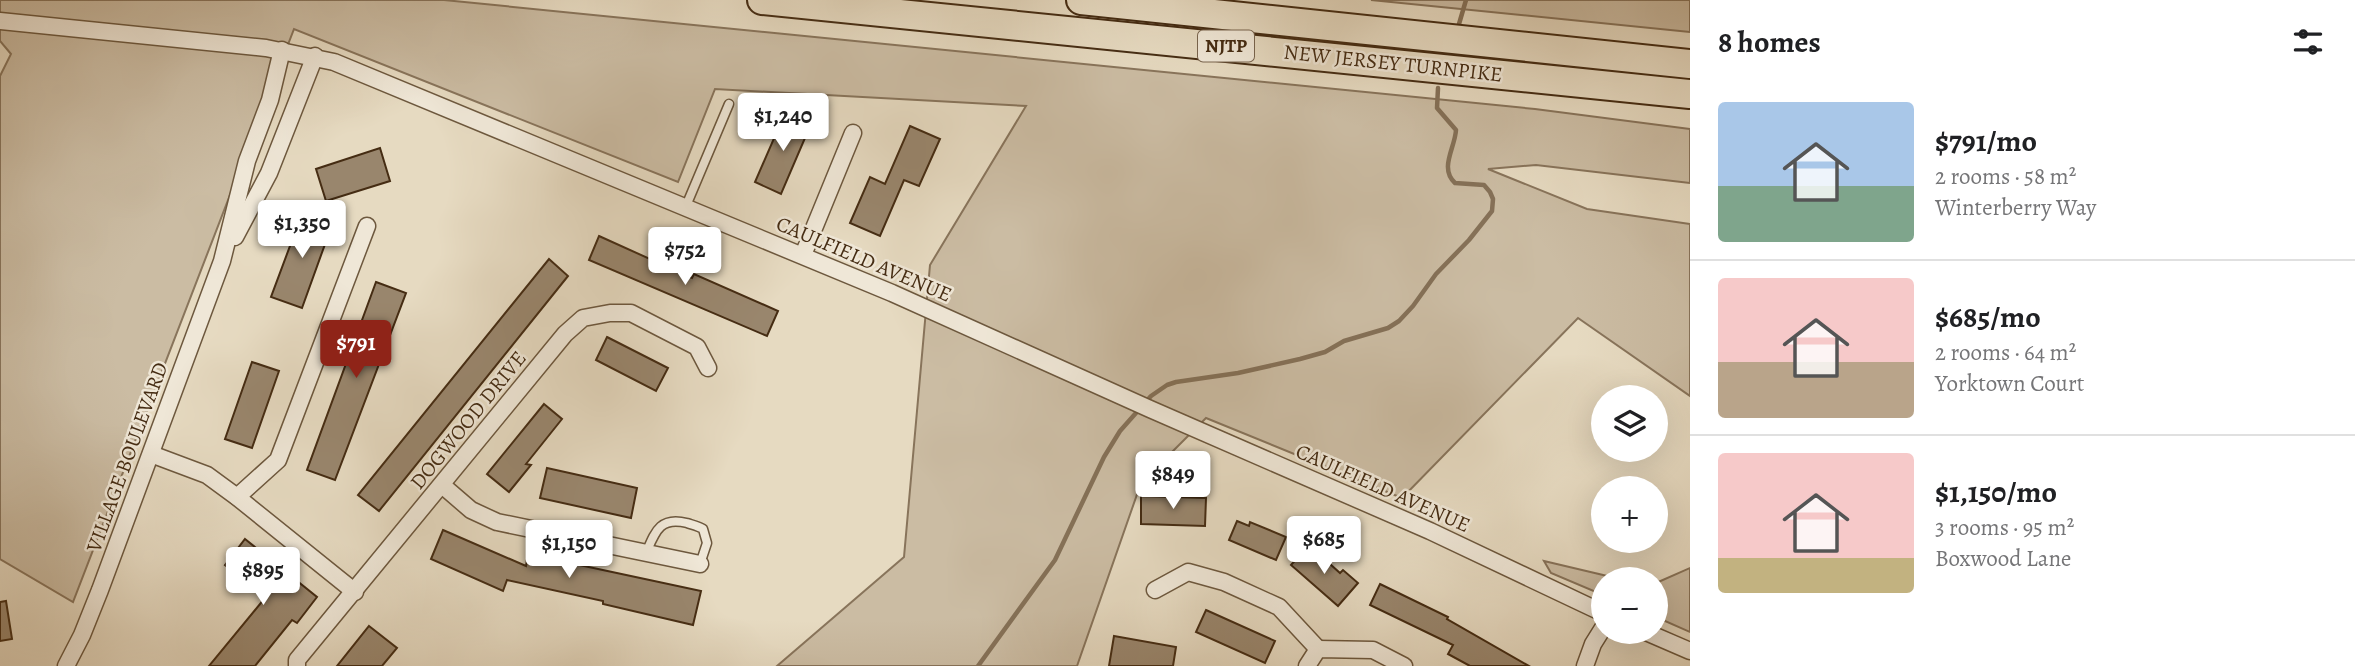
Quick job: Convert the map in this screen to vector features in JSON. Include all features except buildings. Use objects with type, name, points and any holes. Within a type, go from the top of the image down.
[{"type":"highway","name":"NEW JERSEY TURNPIKE","points":[[762,0],[1690,94]]},
{"type":"highway","name":"NEW JERSEY TURNPIKE","points":[[1081,0],[1690,64]]},
{"type":"street","name":"CAULFIELD AVENUE","points":[[0,21],[282,50],[315,56],[371,76],[803,255],[1430,531],[1591,607]]},
{"type":"street","name":"VILLAGE BOULEVARD","points":[[66,666],[94,606],[222,261],[247,162],[270,100],[282,50]]},
{"type":"street","name":"VILLAGE BOULEVARD","points":[[222,261],[269,173],[315,56]]},
{"type":"street","points":[[803,255],[853,133]]},
{"type":"street","points":[[237,497],[278,460],[367,226]]},
{"type":"street","name":"DOGWOOD DRIVE","points":[[297,666],[298,660],[565,334],[583,318],[610,313],[631,313],[697,346],[708,369]]},
{"type":"street","points":[[151,454],[207,475],[355,592]]},
{"type":"street","points":[[442,485],[471,510],[497,522],[700,564]]},
{"type":"street","points":[[1155,590],[1188,572],[1224,582],[1279,607],[1318,649],[1373,650],[1404,666]]},
{"type":"street","points":[[1668,642],[1690,651]]},
{"type":"street","points":[[1584,666],[1593,644]]},
{"type":"street","points":[[1307,666],[1318,649]]},
{"type":"lane","points":[[686,206],[729,104]]},
{"type":"lane","points":[[646,553],[658,529],[669,521],[677,520],[703,529],[706,543],[700,564]]},
{"type":"shaded area","points":[[0,0],[444,0],[1535,109],[1690,129],[1690,183],[1536,165],[1488,169],[1587,209],[1690,224],[1690,396],[1578,318],[1402,498],[1206,418],[1141,483],[1077,666],[777,666],[904,557],[930,265],[1026,106],[715,89],[678,182],[294,29],[73,602],[0,559],[0,76],[11,54],[0,41]]},
{"type":"shaded area","points":[[1371,0],[1690,0],[1690,32]]},
{"type":"shaded area","points":[[1544,561],[1591,572],[1591,590],[1551,573]]},
{"type":"shaded area","points":[[1690,568],[1690,632],[1668,622],[1668,578]]},
{"type":"waterway","points":[[1459,24],[1466,0]]},
{"type":"waterway","points":[[978,666],[1055,560],[1104,457],[1120,431],[1151,396],[1176,382],[1238,373],[1300,359],[1325,352],[1344,341],[1388,328],[1413,306],[1436,274],[1469,240],[1492,211],[1493,199],[1484,185],[1455,183],[1450,177],[1448,164],[1456,130],[1437,108],[1438,88]]}]
